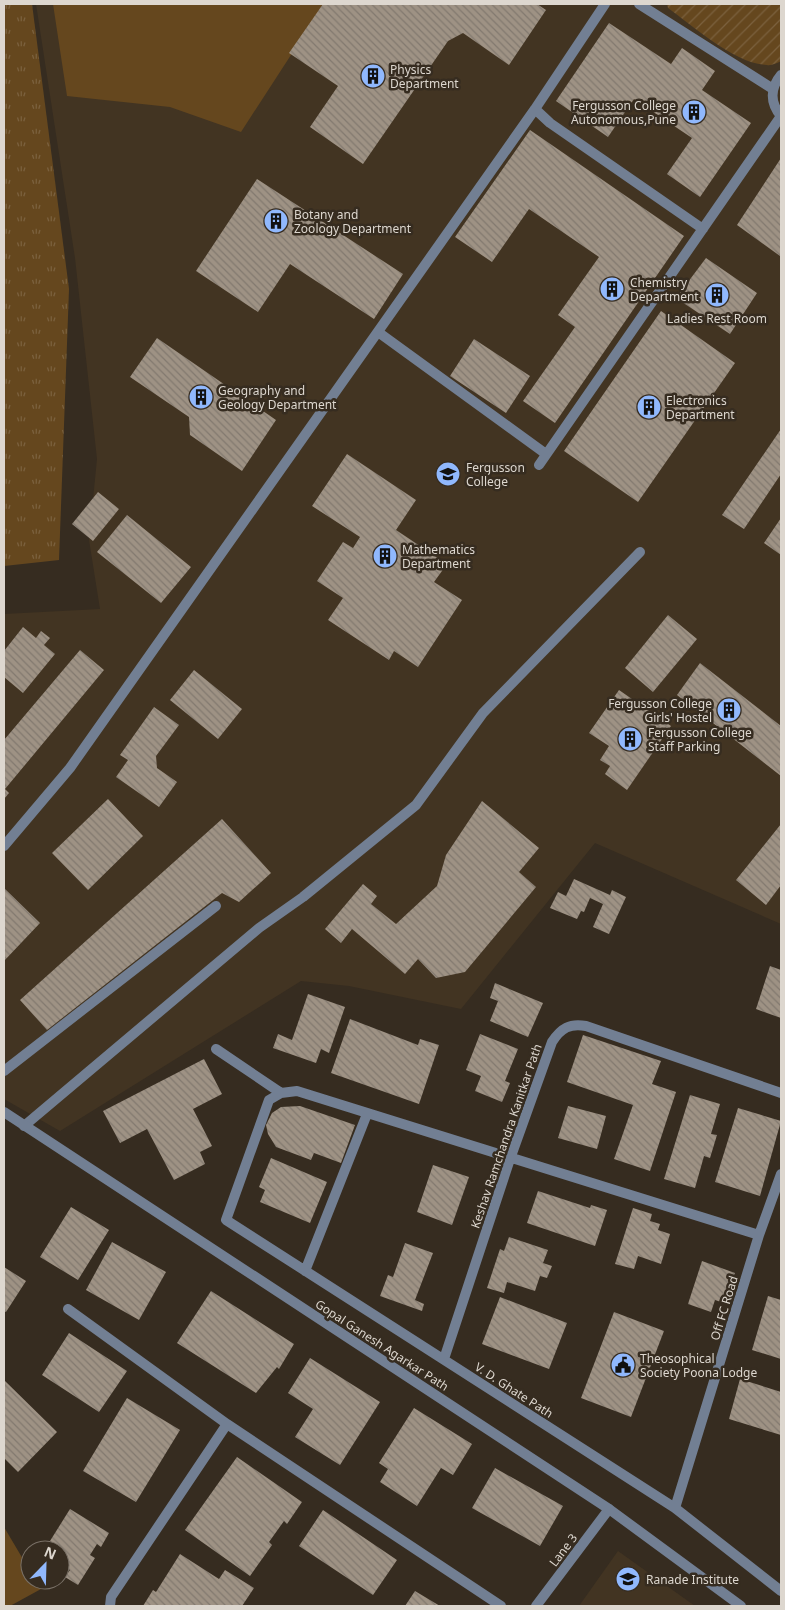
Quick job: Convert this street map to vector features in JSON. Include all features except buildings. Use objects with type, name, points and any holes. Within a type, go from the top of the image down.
[{"type":"street","points":[[4,846],[70,768],[535,109],[605,4]]},
{"type":"street","points":[[641,4],[773,89]]},
{"type":"street","points":[[539,465],[781,116],[774,103],[773,89],[781,75]]},
{"type":"street","points":[[535,109],[550,122],[703,228]]},
{"type":"street","points":[[378,332],[546,454]]},
{"type":"street","points":[[24,1126],[259,928],[303,897],[416,805],[483,713],[640,552]]},
{"type":"street","points":[[4,1072],[216,906]]},
{"type":"street","name":"Keshav Ramchandra Kanitkar Path","points":[[444,1359],[510,1159],[552,1042],[558,1033],[567,1026],[576,1024],[586,1026],[781,1093]]},
{"type":"street","points":[[216,1049],[282,1093],[297,1091],[510,1159],[760,1235]]},
{"type":"street","name":"V. D. Ghate Path","points":[[282,1093],[269,1100],[226,1220],[675,1508],[781,1591]]},
{"type":"street","name":"Gopal Ganesh Agarkar Path","points":[[4,1112],[609,1509],[741,1606]]},
{"type":"street","points":[[305,1271],[367,1114]]},
{"type":"street","name":"Off FC Road","points":[[675,1508],[760,1235],[781,1174]]},
{"type":"street","points":[[68,1309],[227,1424],[501,1606]]},
{"type":"street","points":[[110,1606],[111,1597],[227,1424]]},
{"type":"street","name":"Lane 3","points":[[536,1606],[609,1509]]},
{"type":"shaded area","name":"Fergusson College","points":[[36,4],[781,4],[781,924],[595,843],[461,1009],[349,986],[301,981],[60,1131],[4,1099],[4,614],[100,609],[89,540],[97,459],[75,258]]},
{"type":"shaded area","name":"Ranade Institute","points":[[618,1551],[695,1606],[579,1606]]},
{"type":"green space","points":[[4,4],[32,4],[69,289],[59,560],[4,566]]},
{"type":"green space","points":[[53,4],[324,4],[241,132],[170,107],[67,96]]},
{"type":"green space","points":[[667,4],[781,4],[781,61],[769,65],[755,63],[728,51],[668,8]]},
{"type":"green space","points":[[4,1527],[20,1554],[20,1590],[39,1590],[10,1606],[4,1606]]},
{"type":"place","name":"Physics Department","points":[[373,76]]},
{"type":"place","name":"Fergusson College Autonomous,Pune","points":[[694,112]]},
{"type":"place","name":"Botany and Zoology Department","points":[[276,221]]},
{"type":"place","name":"Chemistry Department","points":[[612,289]]},
{"type":"place","name":"Ladies Rest Room","points":[[717,295]]},
{"type":"place","name":"Geography and Geology Department","points":[[201,397]]},
{"type":"place","name":"Electronics Department","points":[[649,407]]},
{"type":"place","name":"Fergusson College","points":[[448,474]]},
{"type":"place","name":"Mathematics Department","points":[[385,556]]},
{"type":"place","name":"Fergusson College Girls' Hostel","points":[[729,710]]},
{"type":"place","name":"Fergusson College Staff Parking","points":[[630,739]]},
{"type":"place","name":"Theosophical Society Poona Lodge","points":[[623,1365]]},
{"type":"place","name":"Ranade Institute","points":[[628,1579]]}]
